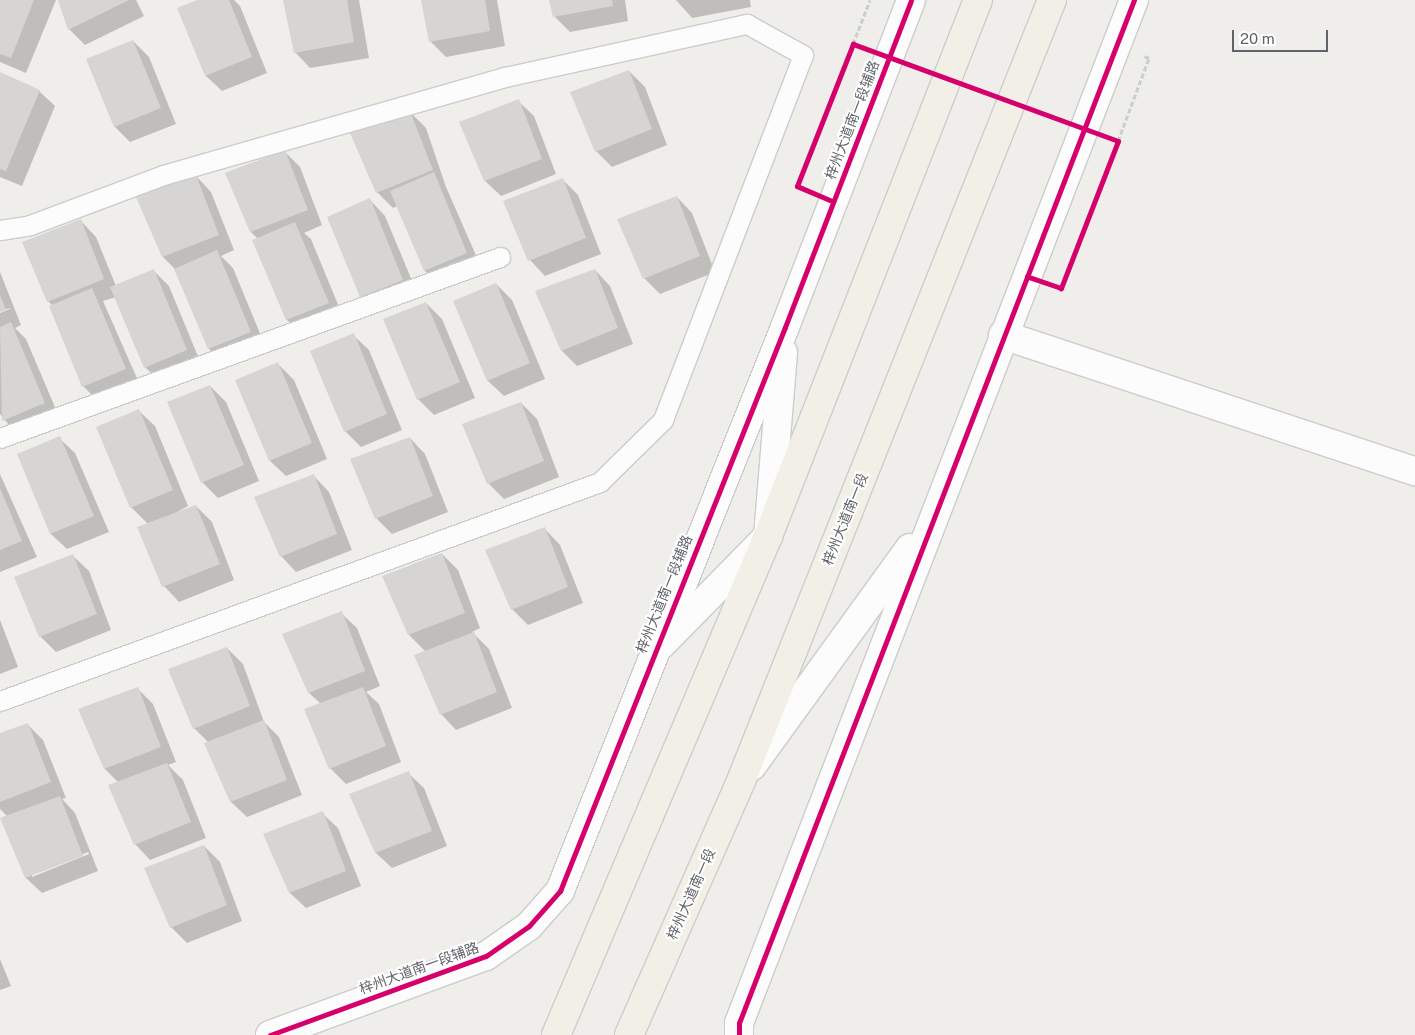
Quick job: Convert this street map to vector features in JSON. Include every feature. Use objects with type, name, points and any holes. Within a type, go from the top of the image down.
[{"type":"highway","points":[[556,1035],[768,536],[978,0]]},
{"type":"highway","name":"梓州大道南一段","points":[[629,1035],[741,781],[1052,0]]},
{"type":"main road","name":"梓州大道南一段辅路","points":[[270,1035],[486,956],[529,926],[560,891],[652,654],[785,327],[911,0]]},
{"type":"main road","points":[[739,1035],[739,1023],[932,518],[1134,0]]},
{"type":"main road","points":[[652,654],[768,536],[785,327]]},
{"type":"main road","points":[[1003,335],[1415,472]]},
{"type":"main road","points":[[741,781],[932,518]]},
{"type":"lane","points":[[0,230],[30,225],[163,175],[505,77],[747,24],[803,55],[663,420],[600,482],[0,702]]},
{"type":"lane","points":[[0,438],[500,257]]},
{"type":"path","points":[[850,52],[870,0]]},
{"type":"path","points":[[853,44],[862,47]]},
{"type":"path","points":[[1114,150],[1149,58]]},
{"type":"path","points":[[1108,138],[1118,141]]},
{"type":"building","points":[[0,0],[34,0],[11,58],[0,54]]},
{"type":"building","points":[[58,0],[129,0],[68,30]]},
{"type":"building","points":[[197,0],[229,0],[252,57],[205,76],[177,8]]},
{"type":"building","points":[[283,0],[347,0],[354,42],[294,53]]},
{"type":"building","points":[[421,0],[485,0],[490,31],[429,42]]},
{"type":"building","points":[[549,0],[612,0],[613,6],[553,17]]},
{"type":"building","points":[[133,40],[161,108],[114,127],[86,59]]},
{"type":"building","points":[[629,70],[652,129],[595,152],[570,92]]},
{"type":"building","points":[[0,72],[40,90],[6,171],[0,169]]},
{"type":"building","points":[[519,99],[542,159],[484,181],[459,122]]},
{"type":"building","points":[[410,111],[433,170],[376,193],[350,133]]},
{"type":"building","points":[[285,150],[308,210],[250,232],[225,173]]},
{"type":"building","points":[[434,172],[467,253],[424,271],[390,191]]},
{"type":"building","points":[[196,175],[219,235],[162,257],[136,197]]},
{"type":"building","points":[[563,178],[586,238],[528,261],[503,201]]},
{"type":"building","points":[[677,196],[700,256],[643,279],[617,219]]},
{"type":"building","points":[[370,198],[403,280],[360,297],[327,217]]},
{"type":"building","points":[[81,219],[104,279],[47,302],[22,242]]},
{"type":"building","points":[[295,222],[329,303],[286,320],[252,240]]},
{"type":"building","points":[[217,250],[251,332],[208,349],[174,269]]},
{"type":"building","points":[[154,269],[187,350],[144,368],[110,287]]},
{"type":"building","points":[[595,269],[618,328],[561,351],[535,291]]},
{"type":"building","points":[[496,283],[530,363],[487,381],[453,301]]},
{"type":"building","points":[[92,288],[126,369],[82,387],[49,306]]},
{"type":"building","points":[[0,295],[6,310],[0,312]]},
{"type":"building","points":[[426,302],[460,382],[417,400],[383,319]]},
{"type":"building","points":[[11,322],[45,403],[2,421],[0,327]]},
{"type":"building","points":[[354,333],[387,414],[344,432],[310,351]]},
{"type":"building","points":[[278,362],[312,443],[269,461],[235,380]]},
{"type":"building","points":[[210,385],[244,465],[201,483],[167,402]]},
{"type":"building","points":[[521,402],[544,461],[487,484],[462,424]]},
{"type":"building","points":[[139,409],[173,490],[130,508],[96,427]]},
{"type":"building","points":[[60,436],[94,516],[50,534],[17,454]]},
{"type":"building","points":[[410,437],[433,496],[375,519],[350,459]]},
{"type":"building","points":[[314,474],[337,534],[280,557],[254,497]]},
{"type":"building","points":[[0,488],[22,541],[0,550]]},
{"type":"building","points":[[196,505],[220,564],[162,587],[137,527]]},
{"type":"building","points":[[545,527],[568,587],[511,610],[485,550]]},
{"type":"building","points":[[442,553],[465,613],[408,635],[382,576]]},
{"type":"building","points":[[73,554],[97,614],[39,637],[14,577]]},
{"type":"building","points":[[342,611],[365,671],[308,693],[282,634]]},
{"type":"building","points":[[474,632],[497,692],[440,715],[414,655]]},
{"type":"building","points":[[227,647],[250,706],[193,729],[168,669]]},
{"type":"building","points":[[138,687],[161,747],[104,769],[78,709]]},
{"type":"building","points":[[363,687],[386,746],[329,769],[304,709]]},
{"type":"building","points":[[264,720],[287,780],[230,802],[204,743]]},
{"type":"building","points":[[28,723],[51,782],[0,802],[0,733]]},
{"type":"building","points":[[167,763],[191,822],[134,845],[108,785]]},
{"type":"building","points":[[409,771],[432,831],[375,853],[349,794]]},
{"type":"building","points":[[60,796],[83,856],[25,878],[0,818]]},
{"type":"building","points":[[323,811],[346,871],[289,893],[263,834]]},
{"type":"building","points":[[204,845],[227,905],[170,928],[144,868]]},
{"type":"cycle path","points":[[270,1035],[486,956],[529,926],[560,891],[785,327],[911,0]]},
{"type":"cycle path","points":[[739,1035],[739,1023],[1134,0]]},
{"type":"cycle path","points":[[832,201],[797,186],[853,44],[1118,141],[1061,288],[1027,276]]}]
